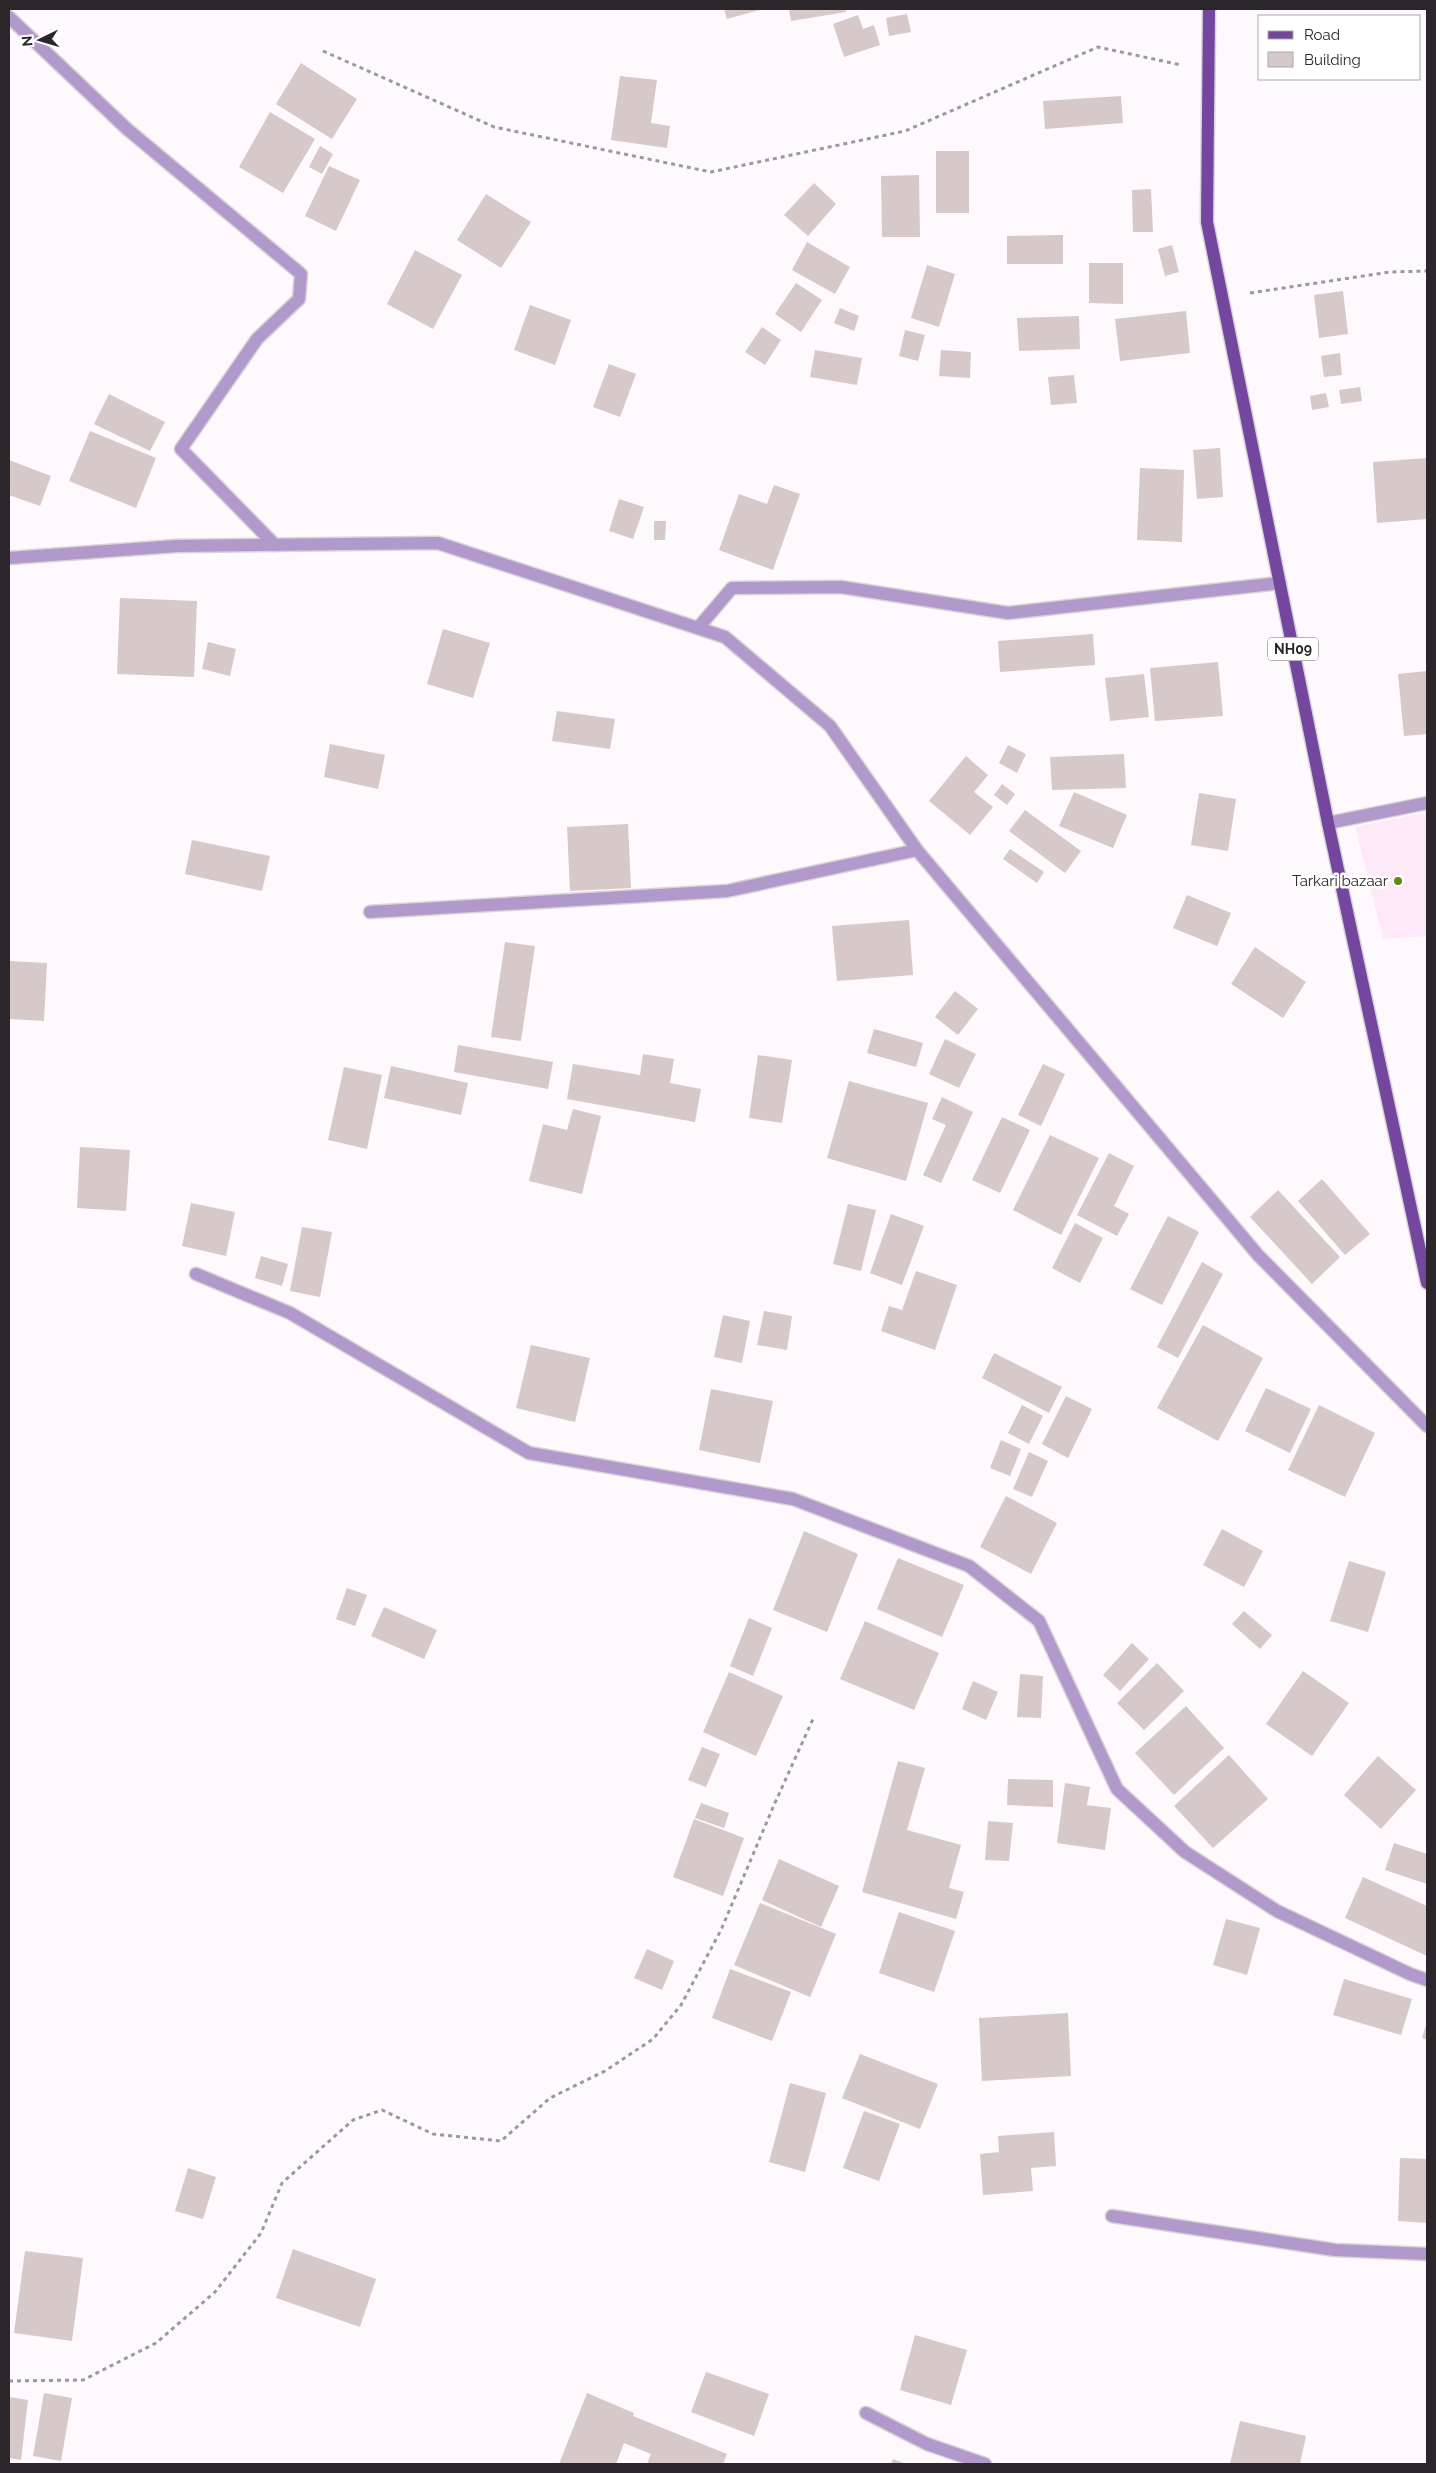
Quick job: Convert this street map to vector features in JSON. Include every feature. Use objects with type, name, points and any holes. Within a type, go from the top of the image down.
[{"type":"main road","name":"NH09","points":[[1208,9],[1207,222],[1328,823],[1427,1283]]},
{"type":"street","points":[[9,17],[127,129],[301,274],[299,299],[257,339],[181,449],[275,545]]},
{"type":"street","points":[[9,558],[177,546],[438,543],[726,637],[830,726],[917,850],[1258,1255],[1427,1426]]},
{"type":"street","points":[[698,628],[732,588],[841,587],[1008,613],[1280,583]]},
{"type":"street","points":[[1328,823],[1427,803]]},
{"type":"street","points":[[370,912],[728,891],[917,850]]},
{"type":"street","points":[[196,1274],[290,1313],[529,1453],[793,1499],[970,1566],[1039,1621],[1117,1789],[1185,1852],[1277,1911],[1410,1974],[1427,1980]]},
{"type":"street","points":[[1112,2216],[1335,2250],[1427,2254]]},
{"type":"street","points":[[866,2413],[927,2444],[985,2464]]},
{"type":"path","points":[[323,51],[494,127],[711,172],[905,131],[1098,47],[1208,70]]},
{"type":"path","points":[[1222,297],[1390,272],[1427,271]]},
{"type":"path","points":[[9,2380],[83,2380],[156,2343],[215,2292],[261,2233],[282,2182],[353,2120],[382,2110],[433,2134],[501,2141],[550,2098],[605,2072],[653,2039],[681,2005],[721,1930],[813,1719]]},
{"type":"shaded area","name":"Tarkari bazaar","points":[[1427,812],[1427,936],[1383,939],[1355,827]]},
{"type":"building","points":[[724,9],[763,9],[727,19]]},
{"type":"building","points":[[789,9],[846,9],[846,12],[791,21]]},
{"type":"building","points":[[907,14],[911,32],[889,36],[886,18]]},
{"type":"building","points":[[858,15],[863,29],[874,25],[880,45],[844,57],[833,24]]},
{"type":"building","points":[[301,63],[357,99],[332,139],[276,104]]},
{"type":"building","points":[[620,76],[657,80],[651,123],[670,126],[667,148],[611,140]]},
{"type":"building","points":[[1121,96],[1123,123],[1045,129],[1043,101]]},
{"type":"building","points":[[270,112],[315,139],[283,193],[239,167]]},
{"type":"building","points":[[320,146],[333,154],[322,174],[309,167]]},
{"type":"building","points":[[936,151],[969,151],[969,213],[936,213]]},
{"type":"building","points":[[329,166],[360,180],[336,231],[305,216]]},
{"type":"building","points":[[919,175],[920,237],[882,237],[881,176]]},
{"type":"building","points":[[814,183],[836,204],[808,236],[784,215]]},
{"type":"building","points":[[1151,189],[1153,232],[1133,232],[1132,190]]},
{"type":"building","points":[[486,194],[531,222],[501,268],[457,240]]},
{"type":"building","points":[[1063,235],[1063,264],[1007,264],[1007,236]]},
{"type":"building","points":[[807,242],[850,267],[835,294],[792,270]]},
{"type":"building","points":[[1172,245],[1179,272],[1165,276],[1158,249]]},
{"type":"building","points":[[415,250],[462,275],[433,329],[387,304]]},
{"type":"building","points":[[1089,263],[1123,263],[1123,304],[1089,303]]},
{"type":"building","points":[[927,265],[955,274],[939,327],[911,318]]},
{"type":"building","points":[[796,283],[822,300],[801,332],[775,314]]},
{"type":"building","points":[[1343,291],[1348,334],[1319,338],[1314,295]]},
{"type":"building","points":[[530,305],[571,320],[555,365],[514,350]]},
{"type":"building","points":[[840,308],[859,316],[854,331],[834,323]]},
{"type":"building","points":[[1186,311],[1190,353],[1120,361],[1115,319]]},
{"type":"building","points":[[1079,316],[1080,349],[1019,351],[1017,318]]},
{"type":"building","points":[[762,327],[781,340],[765,365],[745,352]]},
{"type":"building","points":[[905,330],[925,335],[918,361],[899,356]]},
{"type":"building","points":[[815,350],[862,358],[857,385],[810,377]]},
{"type":"building","points":[[941,350],[971,352],[970,378],[939,376]]},
{"type":"building","points":[[1340,353],[1342,375],[1324,377],[1321,356]]},
{"type":"building","points":[[609,364],[636,374],[620,417],[593,407]]},
{"type":"building","points":[[1074,375],[1077,403],[1051,405],[1048,377]]},
{"type":"building","points":[[1360,387],[1362,401],[1341,404],[1339,390]]},
{"type":"building","points":[[1326,393],[1329,407],[1312,410],[1310,396]]},
{"type":"building","points":[[109,394],[165,422],[150,451],[94,424]]},
{"type":"building","points":[[90,431],[156,458],[136,508],[69,481]]},
{"type":"building","points":[[1220,448],[1223,497],[1197,499],[1193,450]]},
{"type":"building","points":[[1427,458],[1427,519],[1377,523],[1373,462]]},
{"type":"building","points":[[9,460],[51,476],[40,506],[9,495]]},
{"type":"building","points":[[1140,468],[1184,470],[1182,542],[1137,540]]},
{"type":"building","points":[[774,485],[800,494],[773,570],[719,550],[739,494],[767,504]]},
{"type":"building","points":[[619,499],[644,507],[633,539],[609,531]]},
{"type":"building","points":[[654,521],[666,521],[665,540],[654,540]]},
{"type":"building","points":[[120,598],[197,601],[194,677],[117,674]]},
{"type":"building","points":[[443,629],[490,643],[473,698],[427,684]]},
{"type":"building","points":[[1093,634],[1095,665],[1000,672],[998,641]]},
{"type":"building","points":[[208,642],[236,649],[230,676],[202,669]]},
{"type":"building","points":[[1218,662],[1223,716],[1155,721],[1150,668]]},
{"type":"building","points":[[1427,671],[1427,734],[1404,736],[1398,674]]},
{"type":"building","points":[[1144,674],[1149,717],[1110,721],[1105,678]]},
{"type":"building","points":[[557,711],[615,719],[610,749],[552,741]]},
{"type":"building","points":[[330,744],[385,755],[378,789],[324,777]]},
{"type":"building","points":[[1008,745],[1026,754],[1017,773],[999,763]]},
{"type":"building","points":[[1124,754],[1126,788],[1052,790],[1050,757]]},
{"type":"building","points":[[966,756],[988,775],[974,792],[993,807],[970,835],[929,801]]},
{"type":"building","points":[[1002,784],[1015,794],[1007,805],[994,795]]},
{"type":"building","points":[[1074,792],[1127,815],[1113,848],[1059,826]]},
{"type":"building","points":[[1199,793],[1236,799],[1228,851],[1191,845]]},
{"type":"building","points":[[1025,810],[1081,851],[1065,873],[1009,831]]},
{"type":"building","points":[[628,824],[631,888],[570,891],[567,827]]},
{"type":"building","points":[[192,840],[270,856],[262,891],[185,874]]},
{"type":"building","points":[[1010,849],[1044,872],[1037,883],[1003,859]]},
{"type":"building","points":[[1187,895],[1231,913],[1217,946],[1173,928]]},
{"type":"building","points":[[909,920],[913,975],[837,981],[832,926]]},
{"type":"building","points":[[505,942],[535,946],[521,1041],[491,1037]]},
{"type":"building","points":[[1255,947],[1306,982],[1283,1018],[1231,984]]},
{"type":"building","points":[[9,961],[47,963],[44,1021],[9,1019]]},
{"type":"building","points":[[955,991],[978,1009],[958,1035],[935,1017]]},
{"type":"building","points":[[874,1029],[923,1043],[916,1067],[867,1053]]},
{"type":"building","points":[[945,1039],[976,1054],[959,1088],[929,1074]]},
{"type":"building","points":[[458,1045],[553,1062],[548,1089],[454,1072]]},
{"type":"building","points":[[643,1054],[674,1059],[670,1083],[701,1089],[695,1122],[567,1099],[573,1064],[640,1075]]},
{"type":"building","points":[[758,1055],[792,1060],[782,1123],[749,1118]]},
{"type":"building","points":[[1043,1064],[1065,1074],[1041,1126],[1018,1115]]},
{"type":"building","points":[[391,1066],[468,1083],[461,1115],[384,1098]]},
{"type":"building","points":[[344,1067],[382,1075],[367,1149],[328,1140]]},
{"type":"building","points":[[849,1081],[928,1103],[906,1181],[827,1158]]},
{"type":"building","points":[[942,1097],[973,1112],[941,1183],[923,1175],[946,1125],[932,1119]]},
{"type":"building","points":[[573,1109],[601,1116],[582,1194],[529,1181],[543,1124],[567,1130]]},
{"type":"building","points":[[1002,1117],[1030,1130],[1000,1193],[972,1180]]},
{"type":"building","points":[[1050,1135],[1099,1158],[1061,1235],[1013,1210]]},
{"type":"building","points":[[80,1147],[130,1150],[126,1211],[77,1208]]},
{"type":"building","points":[[1109,1153],[1134,1166],[1114,1206],[1129,1214],[1117,1236],[1077,1215]]},
{"type":"building","points":[[1322,1179],[1370,1234],[1345,1255],[1298,1201]]},
{"type":"building","points":[[1278,1190],[1340,1257],[1312,1284],[1250,1217]]},
{"type":"building","points":[[191,1203],[235,1212],[226,1256],[182,1246]]},
{"type":"building","points":[[848,1204],[876,1210],[861,1271],[833,1264]]},
{"type":"building","points":[[891,1214],[924,1226],[902,1285],[870,1273]]},
{"type":"building","points":[[1168,1216],[1199,1232],[1162,1305],[1130,1289]]},
{"type":"building","points":[[1075,1223],[1103,1238],[1080,1283],[1052,1268]]},
{"type":"building","points":[[302,1227],[332,1232],[320,1297],[290,1291]]},
{"type":"building","points":[[261,1256],[288,1264],[282,1286],[255,1278]]},
{"type":"building","points":[[1202,1262],[1223,1274],[1178,1358],[1157,1347]]},
{"type":"building","points":[[916,1271],[957,1285],[935,1350],[881,1331],[889,1306],[902,1310]]},
{"type":"building","points":[[764,1311],[792,1316],[787,1350],[757,1345]]},
{"type":"building","points":[[723,1315],[750,1321],[742,1363],[714,1357]]},
{"type":"building","points":[[1203,1325],[1263,1358],[1218,1441],[1157,1408]]},
{"type":"building","points":[[531,1345],[590,1358],[575,1422],[516,1408]]},
{"type":"building","points":[[994,1353],[1062,1387],[1049,1413],[982,1378]]},
{"type":"building","points":[[1266,1388],[1311,1409],[1290,1453],[1245,1431]]},
{"type":"building","points":[[711,1389],[773,1401],[760,1463],[699,1450]]},
{"type":"building","points":[[1066,1396],[1092,1409],[1068,1458],[1042,1444]]},
{"type":"building","points":[[1022,1405],[1043,1416],[1029,1444],[1008,1433]]},
{"type":"building","points":[[1319,1405],[1375,1433],[1345,1497],[1288,1470]]},
{"type":"building","points":[[1001,1440],[1021,1449],[1010,1476],[990,1468]]},
{"type":"building","points":[[1029,1452],[1048,1461],[1032,1497],[1013,1489]]},
{"type":"building","points":[[1006,1496],[1057,1523],[1031,1574],[980,1547]]},
{"type":"building","points":[[1222,1529],[1263,1551],[1244,1587],[1203,1565]]},
{"type":"building","points":[[804,1531],[858,1554],[827,1632],[773,1610]]},
{"type":"building","points":[[898,1558],[964,1585],[942,1637],[877,1609]]},
{"type":"building","points":[[1349,1561],[1386,1572],[1368,1632],[1330,1621]]},
{"type":"building","points":[[347,1588],[367,1595],[355,1626],[336,1619]]},
{"type":"building","points":[[384,1607],[437,1630],[424,1659],[371,1636]]},
{"type":"building","points":[[1244,1611],[1272,1635],[1260,1649],[1232,1624]]},
{"type":"building","points":[[749,1618],[772,1628],[753,1676],[730,1666]]},
{"type":"building","points":[[865,1621],[939,1653],[914,1710],[840,1679]]},
{"type":"building","points":[[1132,1643],[1149,1659],[1120,1691],[1103,1675]]},
{"type":"building","points":[[1157,1663],[1184,1691],[1144,1730],[1117,1703]]},
{"type":"building","points":[[1303,1671],[1349,1703],[1312,1756],[1266,1724]]},
{"type":"building","points":[[729,1672],[783,1696],[756,1756],[703,1732]]},
{"type":"building","points":[[1020,1674],[1043,1676],[1041,1718],[1017,1717]]},
{"type":"building","points":[[973,1681],[998,1692],[986,1720],[962,1709]]},
{"type":"building","points":[[1186,1706],[1224,1748],[1174,1795],[1135,1753]]},
{"type":"building","points":[[702,1747],[720,1754],[706,1787],[688,1780]]},
{"type":"building","points":[[1229,1755],[1268,1799],[1213,1848],[1174,1806]]},
{"type":"building","points":[[1378,1756],[1416,1790],[1381,1829],[1344,1795]]},
{"type":"building","points":[[898,1761],[925,1768],[907,1830],[961,1845],[949,1888],[964,1892],[956,1919],[862,1892]]},
{"type":"building","points":[[1008,1779],[1053,1780],[1053,1807],[1007,1805]]},
{"type":"building","points":[[1065,1783],[1090,1787],[1087,1805],[1111,1808],[1105,1850],[1057,1843]]},
{"type":"building","points":[[701,1803],[729,1813],[724,1828],[695,1818]]},
{"type":"building","points":[[694,1819],[744,1838],[723,1896],[673,1877]]},
{"type":"building","points":[[988,1821],[1013,1823],[1009,1861],[985,1860]]},
{"type":"building","points":[[1394,1843],[1427,1854],[1427,1884],[1385,1870]]},
{"type":"building","points":[[779,1859],[839,1886],[821,1927],[762,1900]]},
{"type":"building","points":[[1363,1877],[1427,1906],[1427,1956],[1345,1918]]},
{"type":"building","points":[[760,1903],[836,1934],[810,1997],[734,1965]]},
{"type":"building","points":[[899,1912],[955,1931],[934,1992],[879,1973]]},
{"type":"building","points":[[1226,1919],[1260,1928],[1247,1975],[1213,1965]]},
{"type":"building","points":[[647,1949],[674,1961],[662,1990],[634,1978]]},
{"type":"building","points":[[730,1969],[791,1992],[772,2041],[712,2018]]},
{"type":"building","points":[[1344,1979],[1412,1999],[1401,2035],[1333,2015]]},
{"type":"building","points":[[1068,2013],[1071,2076],[982,2081],[979,2018]]},
{"type":"building","points":[[1427,2022],[1427,2040],[1422,2038]]},
{"type":"building","points":[[860,2054],[938,2084],[920,2129],[842,2098]]},
{"type":"building","points":[[790,2083],[826,2093],[805,2172],[769,2162]]},
{"type":"building","points":[[864,2111],[900,2124],[879,2181],[843,2168]]},
{"type":"building","points":[[1054,2132],[1056,2166],[1031,2168],[1033,2191],[983,2195],[980,2154],[999,2152],[998,2136]]},
{"type":"building","points":[[1400,2158],[1427,2159],[1427,2223],[1398,2221]]},
{"type":"building","points":[[188,2168],[216,2177],[203,2219],[175,2211]]},
{"type":"building","points":[[293,2249],[376,2279],[360,2327],[276,2298]]},
{"type":"building","points":[[25,2251],[83,2258],[72,2341],[14,2333]]},
{"type":"building","points":[[915,2335],[967,2350],[951,2405],[900,2390]]},
{"type":"building","points":[[706,2372],[769,2394],[754,2436],[691,2412]]},
{"type":"building","points":[[44,2393],[72,2398],[61,2461],[33,2456]]},
{"type":"building","points":[[587,2393],[634,2413],[633,2416],[727,2454],[723,2464],[647,2464],[651,2454],[624,2443],[616,2464],[559,2464]]},
{"type":"building","points":[[9,2397],[28,2400],[21,2460],[9,2458]]},
{"type":"building","points":[[1240,2421],[1306,2436],[1300,2464],[1230,2464]]},
{"type":"building","points":[[893,2459],[906,2464],[891,2464]]},
{"type":"place","name":"Tarkari bazaar","points":[[1398,881]]}]
